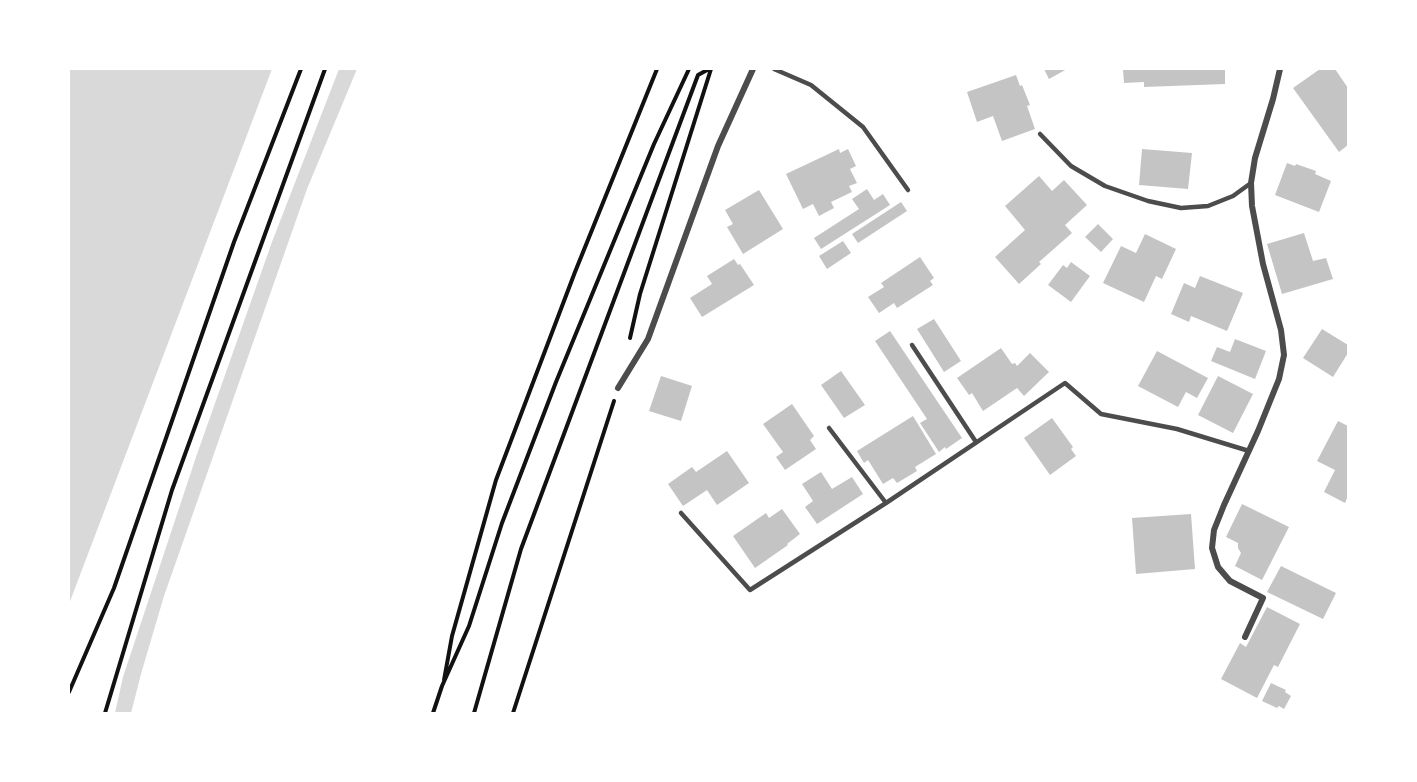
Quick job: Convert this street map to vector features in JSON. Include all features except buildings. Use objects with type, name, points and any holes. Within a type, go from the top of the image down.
[{"type":"street","points":[[618,388],[648,339],[718,146],[753,69]]},
{"type":"street","points":[[1245,637],[1263,598],[1230,581],[1218,567],[1212,548],[1214,530],[1279,380],[1284,355],[1281,330],[1263,264],[1254,218],[1251,183],[1255,158],[1280,69]]},
{"type":"lane","points":[[774,69],[811,85],[863,127],[908,190]]},
{"type":"lane","points":[[1040,134],[1071,166],[1105,186],[1148,201],[1181,208],[1208,206],[1233,196],[1251,183]]},
{"type":"lane","points":[[912,345],[976,442]]},
{"type":"lane","points":[[681,513],[750,590],[886,503],[1065,383],[1101,414],[1178,429],[1249,451]]},
{"type":"lane","points":[[829,428],[886,503]]},
{"type":"path","points":[[69,692],[114,588],[234,242],[301,69]]},
{"type":"path","points":[[105,713],[172,490],[325,69]]},
{"type":"path","points":[[434,713],[452,636],[496,480],[575,272],[657,69]]},
{"type":"path","points":[[442,686],[469,626],[502,523],[556,382],[654,144],[689,69]]},
{"type":"path","points":[[628,346],[640,294],[710,69]]},
{"type":"path","points":[[474,713],[521,549],[698,75],[710,69]]},
{"type":"path","points":[[513,713],[618,388]]},
{"type":"shaded area","points":[[69,69],[272,69],[69,604]]},
{"type":"shaded area","points":[[339,69],[357,69],[307,189],[164,596],[131,713],[115,713],[123,677],[196,457],[272,242]]}]
